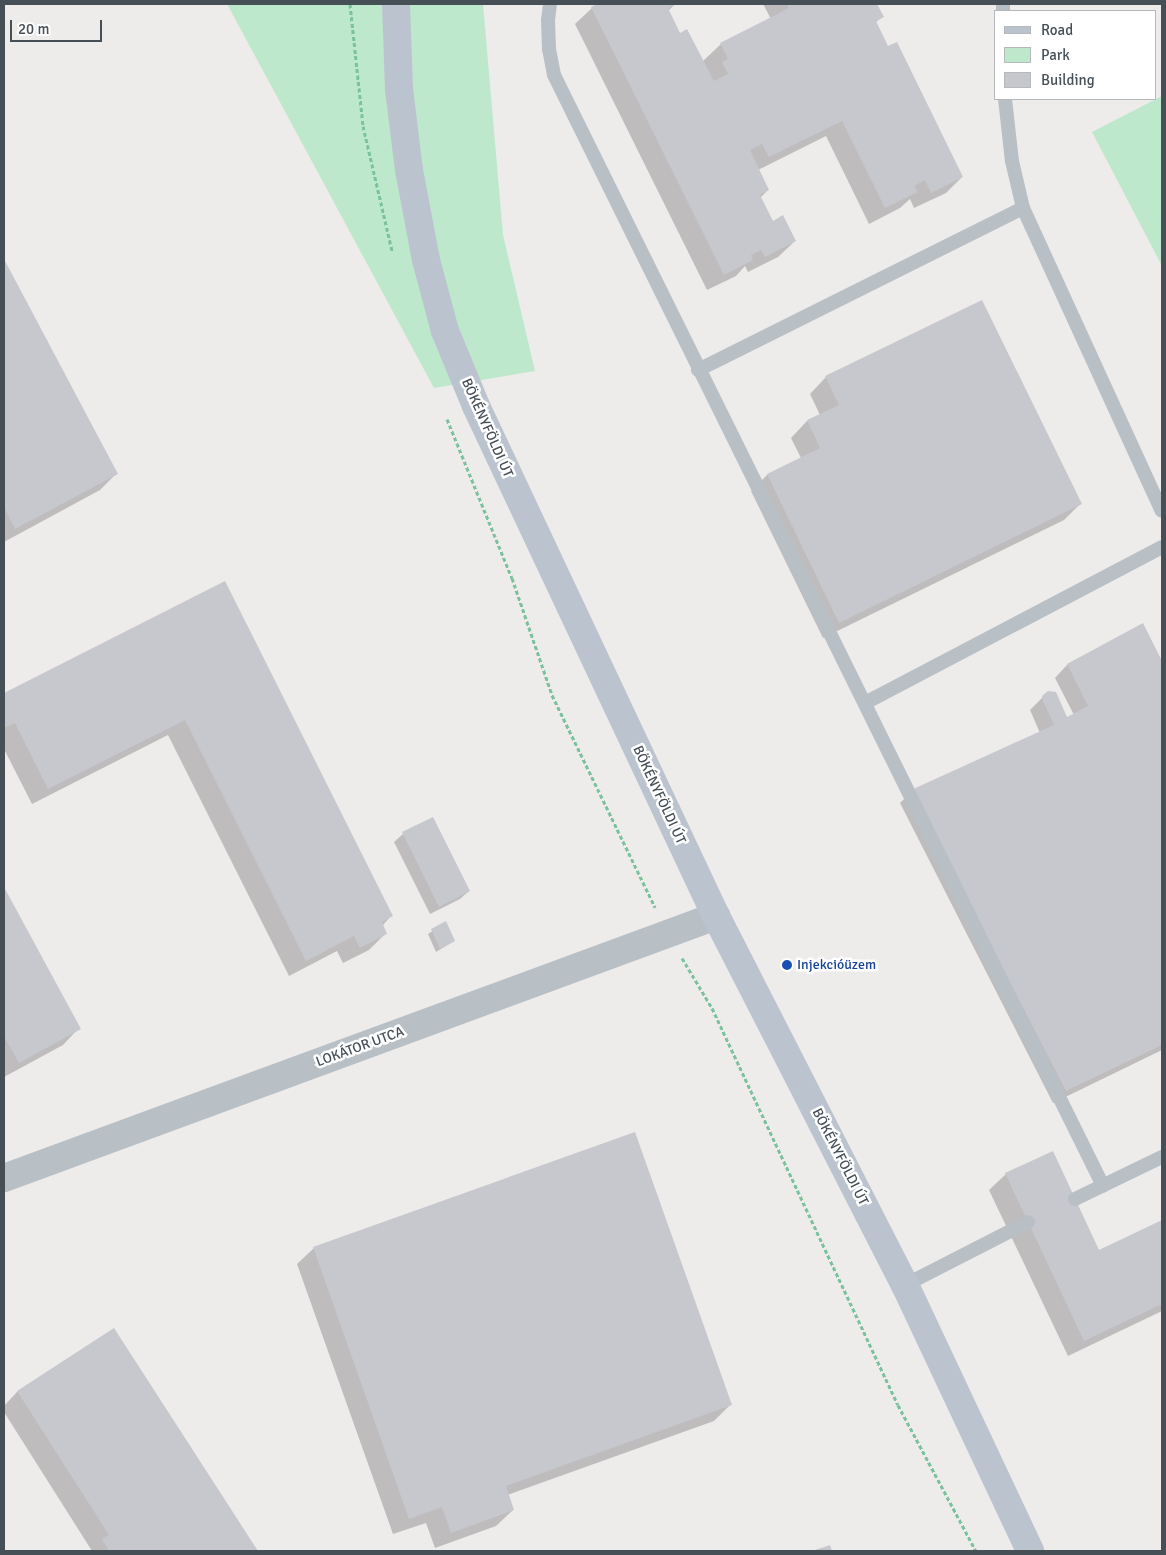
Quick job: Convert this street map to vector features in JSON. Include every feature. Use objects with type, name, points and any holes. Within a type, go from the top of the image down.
[{"type":"street","name":"BÖKÉNYFÖLDI ÚT","points":[[396,4],[398,89],[409,170],[426,260],[445,331],[476,406],[716,916],[905,1285],[1030,1551]]},
{"type":"street","name":"LOKÁTOR UTCA","points":[[4,1178],[716,916]]},
{"type":"lane","points":[[550,4],[548,49],[554,75],[698,370],[865,702],[1103,1186]]},
{"type":"lane","points":[[1005,100],[1012,162],[1023,208],[1162,511]]},
{"type":"lane","points":[[698,370],[1023,208]]},
{"type":"lane","points":[[865,702],[1162,546]]},
{"type":"lane","points":[[1075,1199],[1162,1158]]},
{"type":"lane","points":[[905,1285],[1028,1222]]},
{"type":"path","points":[[350,4],[363,126],[392,253]]},
{"type":"path","points":[[445,415],[512,578],[552,695],[668,934],[712,1008],[898,1405],[976,1551]]},
{"type":"green space","points":[[227,4],[483,4],[503,235],[535,371],[434,388]]},
{"type":"green space","points":[[1162,96],[1162,266],[1092,132]]},
{"type":"building","points":[[597,4],[676,4],[668,8],[680,33],[687,29],[714,81],[728,74],[722,62],[728,59],[720,43],[789,8],[787,4],[877,4],[884,17],[876,21],[888,46],[897,42],[963,177],[931,193],[925,180],[914,186],[918,192],[885,208],[842,121],[769,157],[762,144],[750,150],[769,190],[760,195],[773,221],[783,215],[796,241],[765,257],[761,250],[751,255],[753,260],[724,275],[591,7]]},
{"type":"building","points":[[4,259],[118,474],[15,529],[4,507]]},
{"type":"building","points":[[982,300],[1082,504],[839,623],[767,474],[820,448],[807,420],[839,405],[825,376]]},
{"type":"building","points":[[225,581],[393,916],[382,922],[387,934],[360,948],[354,936],[306,961],[185,720],[48,789],[15,723],[4,728],[4,693]]},
{"type":"building","points":[[1143,623],[1162,661],[1162,1045],[1066,1091],[911,790],[1054,725],[1042,696],[1048,691],[1056,692],[1067,717],[1088,706],[1067,664]]},
{"type":"building","points":[[433,817],[470,891],[439,907],[402,832]]},
{"type":"building","points":[[4,887],[81,1029],[19,1063],[4,1036]]},
{"type":"building","points":[[446,921],[455,941],[440,949],[431,929]]},
{"type":"building","points":[[635,1132],[732,1405],[506,1486],[514,1510],[451,1533],[442,1507],[409,1519],[313,1247]]},
{"type":"building","points":[[1053,1151],[1099,1250],[1162,1220],[1162,1304],[1084,1341],[1005,1173]]},
{"type":"building","points":[[114,1328],[258,1551],[109,1551],[102,1539],[109,1535],[17,1391]]},
{"type":"building","points":[[830,1545],[832,1551],[812,1551]]},
{"type":"place","name":"Injekcióüzem","points":[[787,965]]}]
